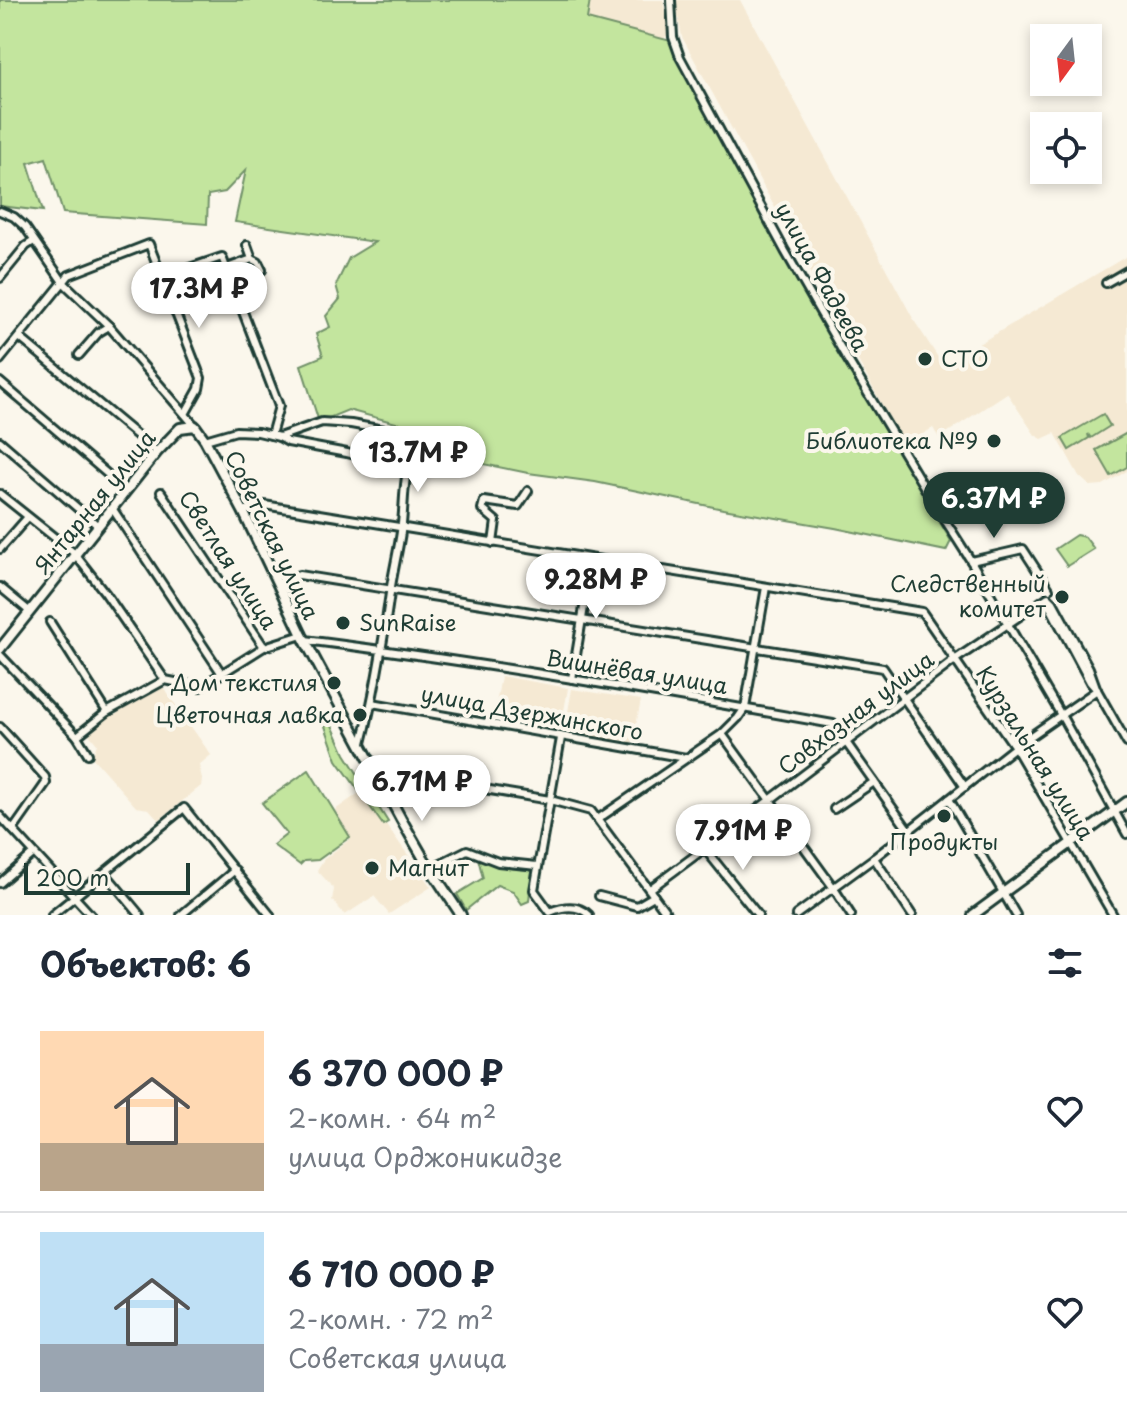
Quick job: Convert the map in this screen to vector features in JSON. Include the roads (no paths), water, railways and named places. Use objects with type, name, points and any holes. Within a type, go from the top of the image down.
[{"type":"street","name":"улица Фадеева","points":[[671,0],[673,37],[680,57],[843,352],[1007,624]]},
{"type":"street","name":"Советская улица","points":[[0,211],[14,217],[25,227],[63,282],[109,326],[205,440],[243,511],[303,638],[431,870],[461,915]]},
{"type":"street","points":[[0,278],[26,246],[34,241]]},
{"type":"street","points":[[0,360],[69,275],[149,244],[201,378],[199,389],[185,414]]},
{"type":"street","points":[[247,245],[252,259],[258,262],[262,270]]},
{"type":"street","points":[[163,277],[222,257],[279,406],[275,436]]},
{"type":"street","points":[[227,268],[252,259]]},
{"type":"street","points":[[1106,283],[1127,271]]},
{"type":"street","points":[[79,355],[99,332],[109,326]]},
{"type":"street","points":[[19,337],[157,452]]},
{"type":"street","points":[[0,382],[126,490]]},
{"type":"street","points":[[275,436],[322,422],[351,424],[406,434],[407,449],[412,454],[403,492],[402,528],[382,650],[362,743]]},
{"type":"street","name":"Янтарная улица","points":[[0,649],[157,452],[180,428],[195,426]]},
{"type":"street","points":[[205,440],[236,431],[275,436],[288,442],[407,468]]},
{"type":"street","points":[[0,441],[97,525]]},
{"type":"street","points":[[493,543],[496,521],[482,509],[484,501],[518,506],[528,491]]},
{"type":"street","name":"Светлая улица","points":[[161,492],[264,647]]},
{"type":"street","points":[[0,494],[74,553],[165,680]]},
{"type":"street","points":[[243,511],[264,505],[766,587],[745,708],[738,718],[722,734],[598,819]]},
{"type":"street","points":[[112,508],[222,674]]},
{"type":"street","points":[[0,549],[28,517]]},
{"type":"street","points":[[971,561],[1023,549],[1090,682],[1127,743]]},
{"type":"street","points":[[572,679],[592,559]]},
{"type":"street","points":[[278,583],[299,575],[883,668],[965,787]]},
{"type":"street","points":[[0,587],[29,611]]},
{"type":"street","name":"Курзальная улица","points":[[766,587],[922,612],[1015,747],[1113,915]]},
{"type":"street","name":"Совхозная улица","points":[[652,892],[956,659],[1049,596]]},
{"type":"street","points":[[50,622],[107,712]]},
{"type":"street","points":[[1007,624],[1127,834]]},
{"type":"street","points":[[77,736],[107,712],[165,680],[200,687],[264,647],[303,638]]},
{"type":"street","name":"Вишнёвая улица","points":[[303,638],[572,679],[833,724],[909,831]]},
{"type":"street","points":[[0,655],[77,736],[88,754]]},
{"type":"street","points":[[796,915],[1015,747],[1097,690]]},
{"type":"street","name":"улица Дзержинского","points":[[372,703],[686,758]]},
{"type":"street","points":[[0,727],[45,777],[46,783],[13,830]]},
{"type":"street","points":[[722,734],[851,915]]},
{"type":"street","points":[[561,738],[534,890],[550,912],[564,907],[579,909],[589,915]]},
{"type":"street","points":[[376,771],[550,800],[591,811],[668,915]]},
{"type":"street","points":[[834,809],[874,782]]},
{"type":"street","points":[[949,799],[1016,915]]},
{"type":"street","points":[[973,915],[1127,802]]},
{"type":"street","points":[[52,915],[184,808],[270,915]]},
{"type":"street","points":[[0,816],[91,915]]},
{"type":"street","points":[[705,849],[758,915]]},
{"type":"street","points":[[431,870],[467,850],[498,862],[537,866]]},
{"type":"street","points":[[0,883],[33,854]]},
{"type":"street","points":[[874,858],[912,915]]},
{"type":"street","points":[[181,915],[235,870]]},
{"type":"street","points":[[105,873],[140,915]]},
{"type":"street","points":[[599,896],[637,906],[652,892]]},
{"type":"street","points":[[570,915],[579,909]]},
{"type":"place","name":"СТО","points":[[925,359]]},
{"type":"place","name":"Библиотека №9","points":[[994,441]]},
{"type":"place","name":"Следственный комитет","points":[[1062,597]]},
{"type":"place","name":"SunRaise","points":[[343,623]]},
{"type":"place","name":"Дом текстиля","points":[[334,683]]},
{"type":"place","name":"Цветочная лавка","points":[[360,715]]},
{"type":"place","name":"Продукты","points":[[944,816]]},
{"type":"place","name":"Магнит","points":[[372,868]]}]
